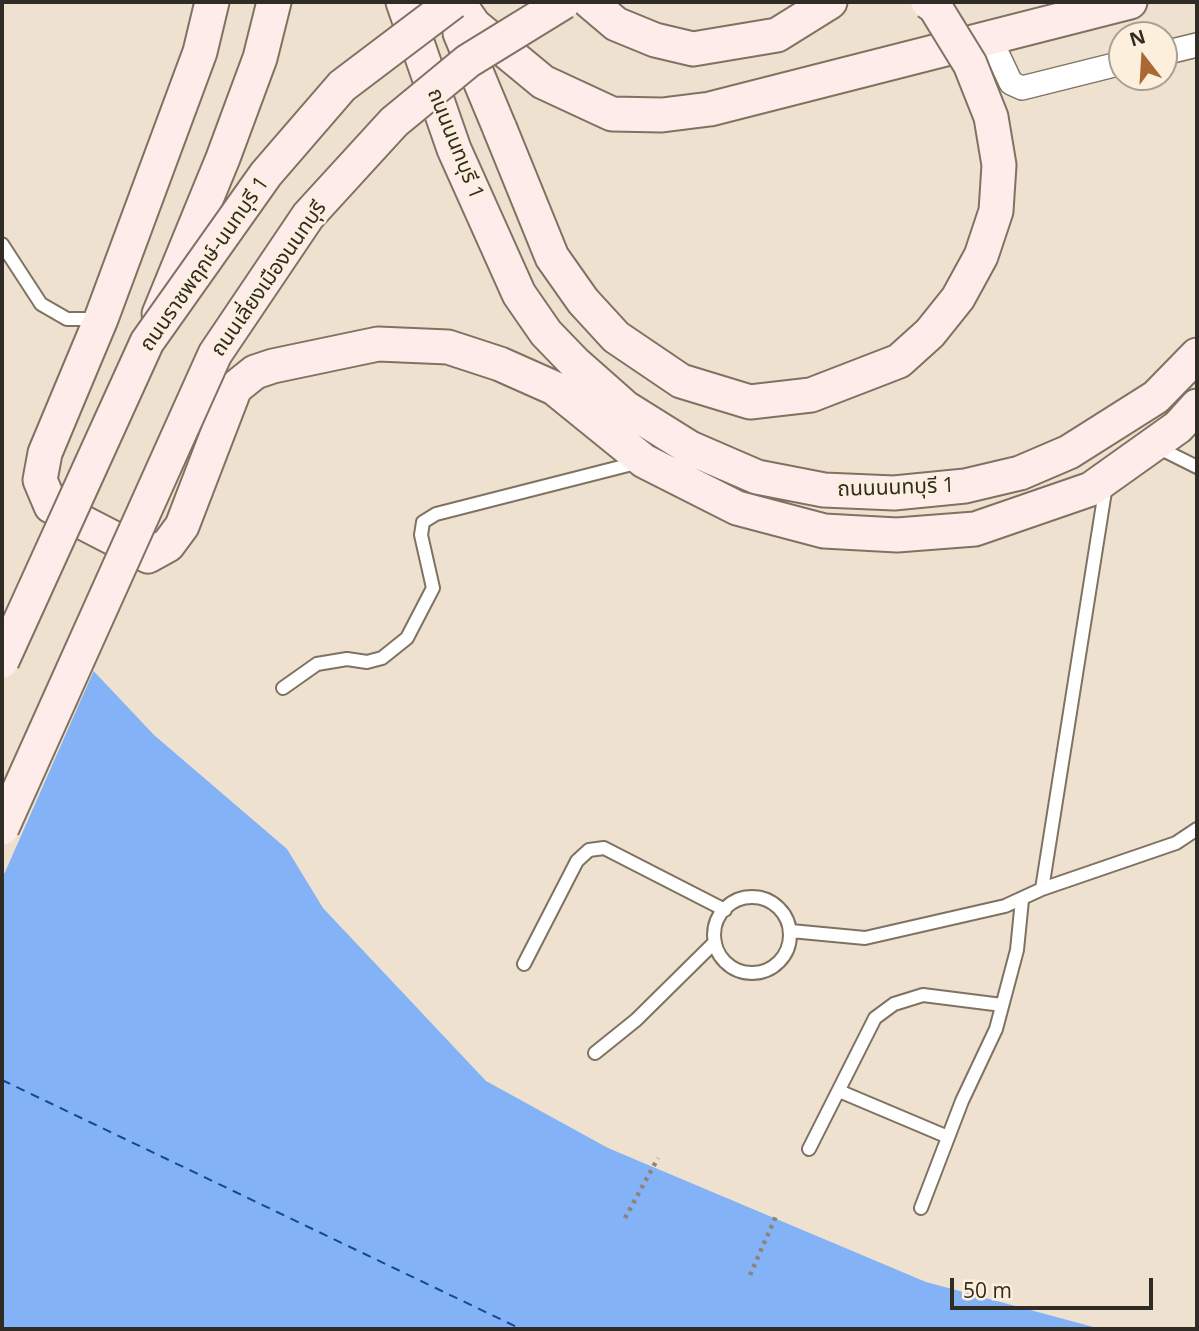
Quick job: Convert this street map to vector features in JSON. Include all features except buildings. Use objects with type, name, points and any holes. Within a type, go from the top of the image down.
[{"type":"main road","points":[[212,2],[200,52],[101,319],[44,453],[40,480],[51,506],[148,556],[168,545],[183,526],[235,388],[255,372],[308,357],[378,344],[448,347],[500,364],[554,388],[644,461],[737,508],[824,531],[897,535],[975,529],[1091,489],[1178,427],[1197,406]]},
{"type":"main road","points":[[147,342],[232,133],[260,58],[274,2]]},
{"type":"main road","name":"ถนนนนทบุรี 1","points":[[403,2],[454,149],[520,295],[546,333],[574,362],[626,408],[690,448],[757,477],[824,490],[894,493],[965,486],[1020,473],[1069,452],[1156,397],[1197,355]]},
{"type":"main road","points":[[453,2],[474,25],[543,82],[612,114],[662,115],[710,109],[1130,2]]},
{"type":"main road","points":[[453,2],[500,129],[552,257],[583,301],[616,337],[681,381],[750,402],[811,395],[899,360],[930,333],[958,298],[981,256],[996,211],[999,165],[990,117],[970,64],[935,7],[928,2]]},
{"type":"main road","name":"ถนนราชพฤกษ์-นนทบุรี 1","points":[[2,661],[147,342],[267,174],[342,86],[453,2]]},
{"type":"main road","name":"ถนนเลี่ยงเมืองนนทบุรี","points":[[2,828],[215,354],[308,216],[394,122],[468,61],[564,2]]},
{"type":"main road","points":[[590,2],[616,24],[655,40],[693,50],[777,35],[830,2]]},
{"type":"street","points":[[989,36],[1010,83],[1022,88],[1108,66]]},
{"type":"street","points":[[1178,50],[1197,45]]},
{"type":"lane","points":[[2,244],[41,304],[67,319],[101,319]]},
{"type":"lane","points":[[1152,445],[1197,467]]},
{"type":"lane","points":[[283,688],[317,664],[347,659],[367,663],[382,658],[407,638],[433,588],[421,535],[424,522],[436,514],[644,461]]},
{"type":"lane","points":[[1042,889],[1107,477]]},
{"type":"lane","points":[[790,931],[865,938],[1022,900],[1042,889],[1196,836]]},
{"type":"lane","points":[[524,964],[577,861],[589,850],[604,848],[724,910]]},
{"type":"lane","points":[[748,898],[768,901],[787,918],[790,931],[787,951],[780,962],[769,970],[754,973],[729,965],[720,955],[715,942],[715,929],[724,910],[748,898]]},
{"type":"lane","points":[[921,1208],[948,1137],[996,1029],[1017,950],[1022,900]]},
{"type":"lane","points":[[595,1054],[636,1020],[715,942]]},
{"type":"lane","points":[[809,1149],[875,1018],[894,1004],[923,995],[1002,1005]]},
{"type":"lane","points":[[839,1091],[948,1137]]},
{"type":"path","points":[[625,1218],[658,1158]]},
{"type":"path","points":[[750,1275],[776,1216]]},
{"type":"water","points":[[2,574],[154,735],[287,849],[323,908],[486,1081],[608,1148],[926,1282],[1101,1329],[2,1329]]},
{"type":"pier","points":[[2,571],[95,668],[2,879]]},
{"type":"ferry route","points":[[2,1080],[521,1329]]}]
